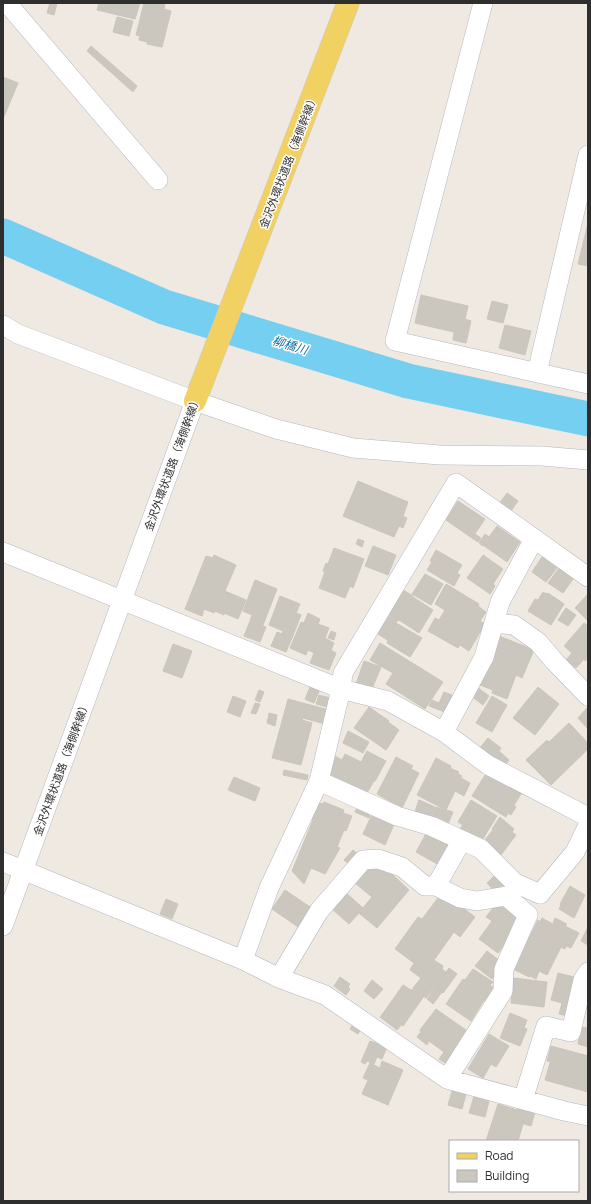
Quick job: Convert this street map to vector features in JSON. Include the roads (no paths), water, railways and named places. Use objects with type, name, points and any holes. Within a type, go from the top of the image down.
[{"type":"main road","name":"金沢外環状道路（海側幹線）","points":[[195,401],[348,3]]},
{"type":"street","points":[[7,3],[158,180]]},
{"type":"street","points":[[483,3],[395,341],[588,384]]},
{"type":"street","points":[[537,373],[588,155]]},
{"type":"street","points":[[3,325],[18,334],[195,401],[276,429],[353,448],[440,455],[542,456],[588,460]]},
{"type":"street","name":"金沢外環状道路（海側幹線）","points":[[3,926],[195,401]]},
{"type":"street","points":[[243,960],[269,888],[319,781],[341,689],[343,673],[456,483],[588,577]]},
{"type":"street","points":[[444,732],[484,657],[500,602],[534,539]]},
{"type":"street","points":[[3,552],[341,689],[388,701],[444,732],[488,765],[588,817]]},
{"type":"street","points":[[494,623],[514,625],[538,642],[586,696],[588,696]]},
{"type":"street","points":[[319,781],[397,816],[431,826],[481,849],[528,915]]},
{"type":"street","points":[[448,1079],[504,991],[504,969],[528,915],[540,894],[575,852],[588,825]]},
{"type":"street","points":[[436,886],[462,840]]},
{"type":"street","points":[[279,978],[319,911],[363,860],[378,859],[402,868],[425,886],[436,886],[460,898],[477,901],[510,889],[540,894]]},
{"type":"street","points":[[3,862],[243,960],[279,978],[325,995],[448,1079],[564,1111],[588,1116]]},
{"type":"street","points":[[523,1100],[546,1026],[570,1032],[583,980],[588,972]]},
{"type":"waterway","name":"柳橋川","points":[[3,236],[164,307],[408,381],[588,419]]}]
